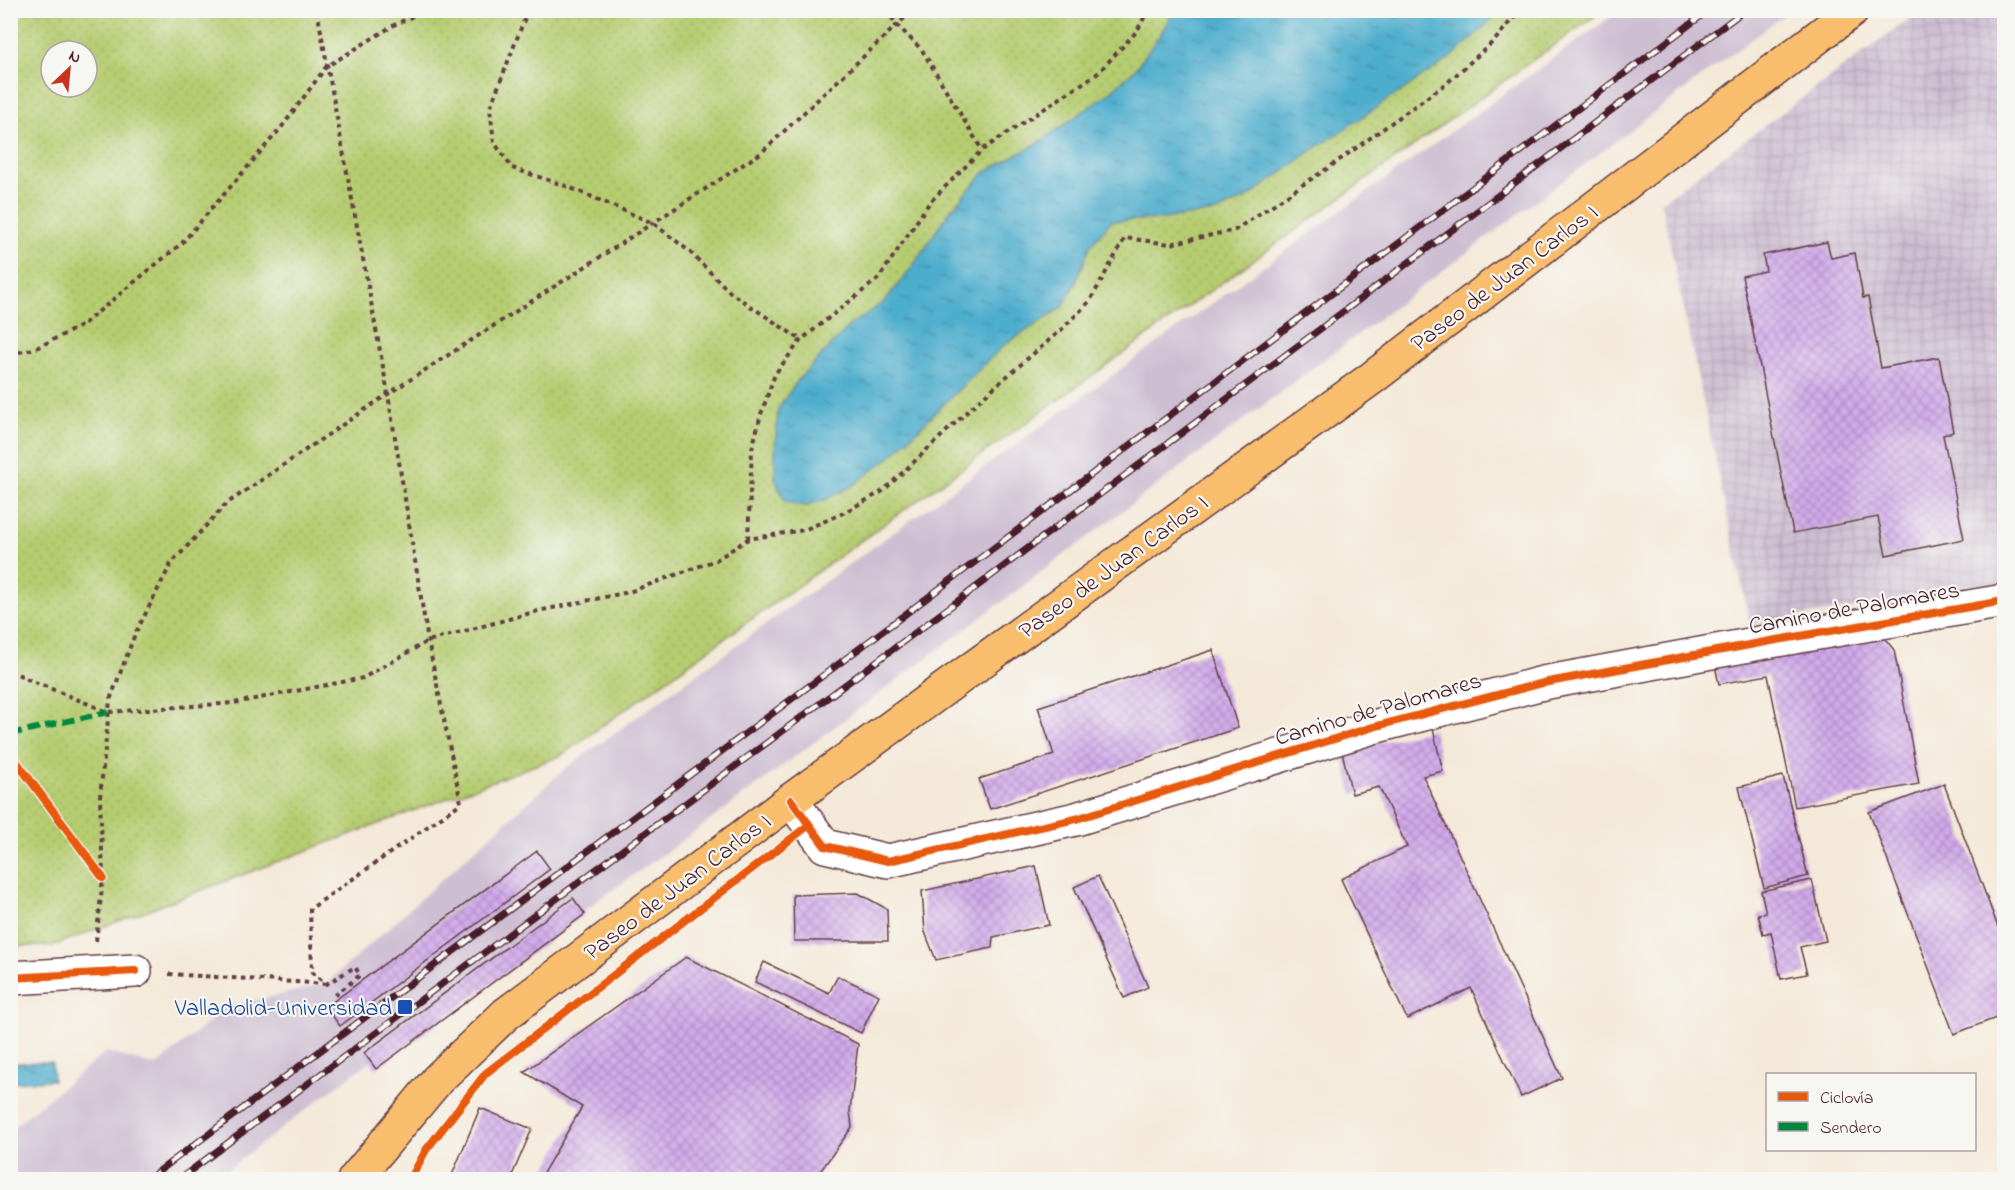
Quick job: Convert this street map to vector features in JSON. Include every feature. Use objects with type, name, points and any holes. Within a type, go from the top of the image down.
[{"type":"main road","name":"Paseo de Juan Carlos I","points":[[354,1179],[390,1139],[438,1079],[506,1014],[791,800],[1372,378],[1853,10]]},
{"type":"main road","name":"Paseo de Juan Carlos I","points":[[374,1179],[390,1139]]},
{"type":"street","name":"Camino de Palomares","points":[[791,800],[825,846],[888,861],[1076,819],[1374,727],[1543,684],[1770,641],[2004,601]]},
{"type":"street","points":[[10,978],[135,971]]},
{"type":"path","points":[[317,10],[388,394],[428,641],[461,803],[310,909],[312,972],[326,984]]},
{"type":"path","points":[[10,354],[34,349],[81,326],[182,243],[281,128],[326,67],[394,25],[426,10]]},
{"type":"path","points":[[528,10],[490,108],[494,142],[512,168],[566,186],[653,223],[689,251],[731,293],[801,340]]},
{"type":"path","points":[[886,10],[897,25],[922,50],[982,150]]},
{"type":"path","points":[[93,975],[103,878],[100,796],[110,700],[135,634],[171,564],[226,504],[388,394],[761,153],[913,10]]},
{"type":"path","points":[[748,539],[752,449],[761,414],[775,375],[801,340],[879,278],[929,203],[982,150],[1098,73],[1137,31],[1148,10]]},
{"type":"path","points":[[10,670],[108,712],[234,703],[363,678],[428,641],[538,611],[629,592],[716,560],[748,539],[804,530],[843,513],[883,491],[985,395],[1060,331],[1090,301],[1125,238],[1170,244],[1235,230],[1331,166],[1447,83],[1495,40],[1520,10]]},
{"type":"path","points":[[96,869],[103,878]]},
{"type":"path","points":[[135,971],[326,984],[356,967],[360,975],[333,997]]},
{"type":"shaded area","points":[[1619,11],[1789,11],[696,831],[374,1058],[215,1179],[11,1179],[10,1130],[106,1052],[156,1066],[227,1007],[326,984],[566,768]]},
{"type":"shaded area","points":[[1920,11],[2004,11],[2004,585],[1750,624],[1661,202]]},
{"type":"green space","points":[[10,11],[1602,11],[560,756],[52,946],[11,946]]},
{"type":"water","points":[[1174,10],[1501,11],[1452,57],[1307,154],[1250,196],[1217,212],[1163,219],[1111,221],[1090,246],[1077,280],[1063,307],[1004,345],[889,458],[852,486],[824,500],[804,506],[785,501],[775,479],[778,409],[798,380],[850,325],[884,302],[910,270],[949,212],[985,172],[1038,143],[1108,94],[1136,68],[1160,35]]},
{"type":"water","points":[[52,1062],[53,1080],[11,1082],[11,1063]]},
{"type":"building","points":[[1827,242],[1831,258],[1855,253],[1863,298],[1868,297],[1881,368],[1939,357],[1953,432],[1943,435],[1964,539],[1886,555],[1878,517],[1793,533],[1742,276],[1766,271],[1763,255]]},
{"type":"building","points":[[1880,632],[1894,650],[1919,784],[1795,807],[1768,675],[1719,684],[1714,661]]},
{"type":"building","points":[[1213,650],[1238,728],[990,809],[979,779],[1054,755],[1038,707]]},
{"type":"building","points":[[1433,729],[1443,771],[1423,776],[1562,1078],[1521,1097],[1471,988],[1407,1019],[1341,879],[1407,847],[1379,787],[1352,794],[1342,752]]},
{"type":"building","points":[[1783,776],[1808,876],[1764,888],[1739,787]]},
{"type":"building","points":[[1944,784],[2004,943],[2004,1015],[1954,1034],[1869,812]]},
{"type":"building","points":[[537,851],[550,869],[340,1026],[326,1007]]},
{"type":"building","points":[[1036,866],[1049,925],[993,937],[992,948],[936,960],[925,932],[922,891]]},
{"type":"building","points":[[1098,876],[1148,987],[1124,998],[1074,887]]},
{"type":"building","points":[[1812,880],[1826,941],[1800,947],[1807,974],[1781,979],[1771,932],[1763,934],[1758,914],[1766,913],[1761,891]]},
{"type":"building","points":[[858,893],[887,909],[888,941],[794,941],[793,895]]},
{"type":"building","points":[[573,898],[585,914],[376,1069],[364,1053]]},
{"type":"building","points":[[686,957],[858,1044],[850,1111],[852,1127],[814,1180],[539,1180],[582,1107],[524,1072]]},
{"type":"building","points":[[764,962],[829,993],[838,976],[879,995],[861,1033],[755,982]]},
{"type":"building","points":[[480,1108],[532,1129],[510,1180],[450,1180]]},
{"type":"railway","points":[[147,1180],[1709,10]]},
{"type":"railway","points":[[178,1180],[955,603],[1745,10]]},
{"type":"marked path","points":[[10,734],[108,712]]},
{"type":"cycle path","points":[[791,800],[825,846],[888,861],[1076,819],[1373,727],[1543,683],[2004,601]]},
{"type":"cycle path","points":[[10,753],[103,878]]},
{"type":"cycle path","points":[[410,1180],[426,1150],[486,1073],[809,825]]},
{"type":"cycle path","points":[[10,978],[135,971]]},
{"type":"place","name":"Valladolid-Universidad","points":[[405,1007]]}]
